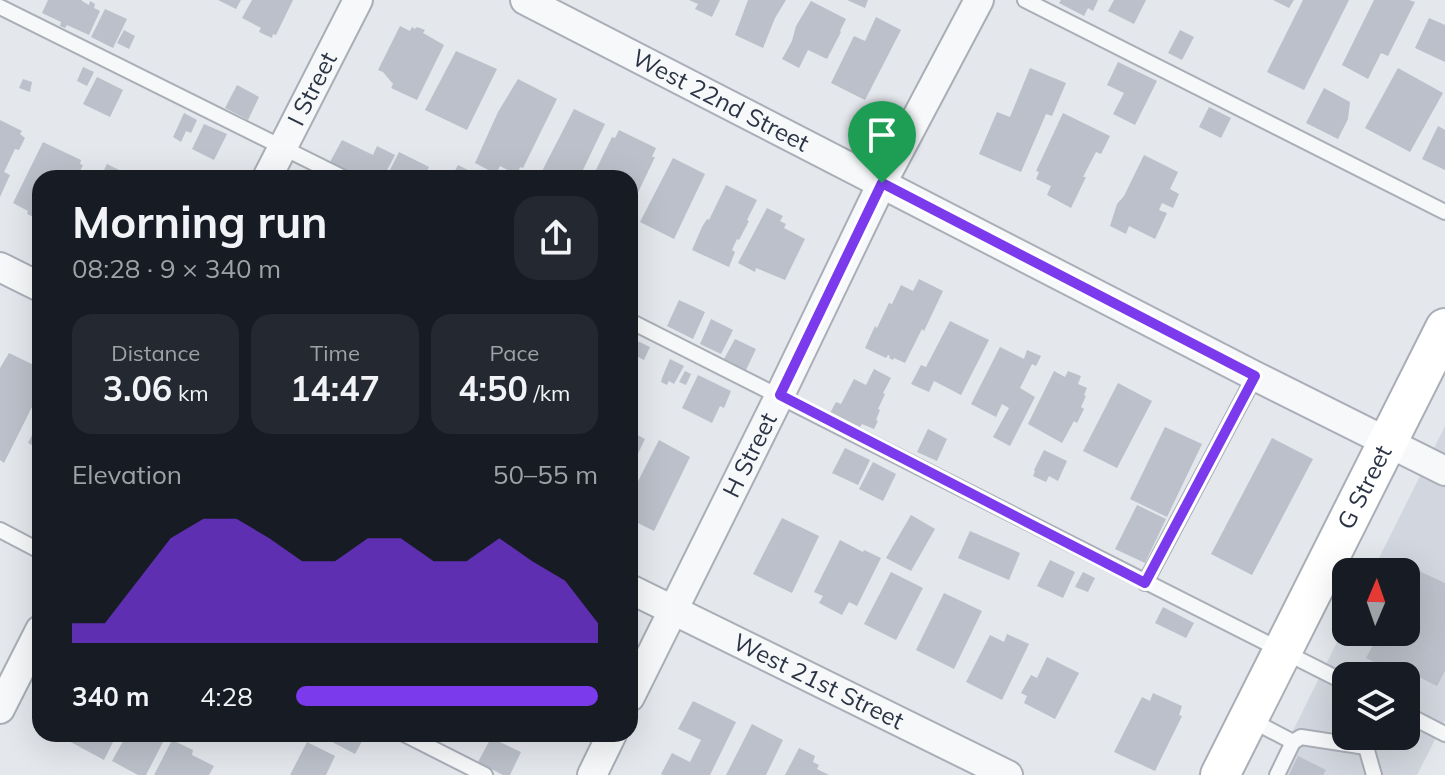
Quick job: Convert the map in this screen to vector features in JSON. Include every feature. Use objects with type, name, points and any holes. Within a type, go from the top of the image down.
[{"type":"main road","name":"G Street","points":[[1220,775],[1387,442],[1428,374],[1445,328]]},
{"type":"street","name":"I Street","points":[[271,170],[358,0]]},
{"type":"street","name":"West 22nd Street","points":[[525,0],[1445,471]]},
{"type":"street","name":"H Street","points":[[638,681],[882,183],[979,0]]},
{"type":"street","points":[[0,267],[32,283]]},
{"type":"street","name":"West 21st Street","points":[[638,593],[1008,775]]},
{"type":"street","points":[[0,709],[32,646]]},
{"type":"street","points":[[592,775],[608,742]]},
{"type":"lane","points":[[1025,0],[1445,212]]},
{"type":"lane","points":[[0,7],[328,170]]},
{"type":"lane","points":[[638,325],[1332,676]]},
{"type":"lane","points":[[1145,583],[1255,376]]},
{"type":"lane","points":[[0,530],[32,547]]},
{"type":"lane","points":[[1248,719],[1293,742]]},
{"type":"lane","points":[[1420,721],[1445,734]]},
{"type":"lane","points":[[1277,775],[1293,742],[1301,737],[1332,739]]},
{"type":"lane","points":[[420,742],[485,775]]},
{"type":"lane","points":[[1370,750],[1374,775]]},
{"type":"shaded area","points":[[1445,426],[1445,720],[1417,775],[1271,775],[1335,646],[1420,646],[1420,558],[1379,558]]},
{"type":"building","points":[[48,0],[82,0],[89,5],[90,1],[95,4],[94,8],[100,11],[89,35],[67,25],[65,28],[60,26],[61,22],[42,13]]},
{"type":"building","points":[[218,0],[241,0],[236,9]]},
{"type":"building","points":[[252,0],[293,0],[272,38],[242,18]]},
{"type":"building","points":[[689,0],[720,0],[712,17],[695,9],[698,4]]},
{"type":"building","points":[[748,0],[786,0],[763,48],[735,35]]},
{"type":"building","points":[[847,0],[868,0],[865,8]]},
{"type":"building","points":[[1061,0],[1098,0],[1093,11],[1088,8],[1084,16],[1059,3]]},
{"type":"building","points":[[1114,0],[1146,0],[1134,24],[1108,11]]},
{"type":"building","points":[[1273,0],[1294,0],[1289,8]]},
{"type":"building","points":[[1303,0],[1349,0],[1304,90],[1267,72]]},
{"type":"building","points":[[1374,0],[1415,2],[1388,56],[1381,53],[1368,79],[1342,65]]},
{"type":"building","points":[[811,1],[846,19],[827,59],[808,50],[799,68],[782,59]]},
{"type":"building","points":[[105,9],[127,19],[113,48],[91,37]]},
{"type":"building","points":[[876,17],[901,30],[865,100],[831,83],[854,36],[865,41]]},
{"type":"building","points":[[1429,18],[1445,25],[1445,62],[1415,48]]},
{"type":"building","points":[[400,26],[410,31],[412,27],[425,30],[423,33],[444,45],[417,100],[391,88],[393,84],[378,70]]},
{"type":"building","points":[[124,30],[135,36],[129,49],[117,43]]},
{"type":"building","points":[[1180,30],[1194,37],[1182,60],[1168,53]]},
{"type":"building","points":[[456,51],[497,69],[467,130],[425,110]]},
{"type":"building","points":[[1118,62],[1157,81],[1135,125],[1113,114],[1124,93],[1107,85]]},
{"type":"building","points":[[83,67],[94,72],[87,86],[77,81]]},
{"type":"building","points":[[1030,68],[1066,83],[1052,116],[1046,114],[1021,172],[979,154],[997,112],[1010,117]]},
{"type":"building","points":[[1398,68],[1443,93],[1410,152],[1365,128]]},
{"type":"building","points":[[97,77],[123,90],[110,117],[83,104]]},
{"type":"building","points":[[23,79],[32,82],[30,92],[19,88]]},
{"type":"building","points":[[518,79],[557,99],[523,168],[519,170],[500,166],[498,170],[488,170],[475,163],[498,112]]},
{"type":"building","points":[[237,85],[259,97],[248,120],[225,108]]},
{"type":"building","points":[[1324,88],[1350,102],[1348,119],[1338,139],[1306,123]]},
{"type":"building","points":[[1209,107],[1231,118],[1221,138],[1199,127]]},
{"type":"building","points":[[574,109],[605,124],[583,170],[543,170]]},
{"type":"building","points":[[184,113],[197,120],[191,133],[186,131],[181,142],[173,137]]},
{"type":"building","points":[[1063,113],[1110,136],[1101,154],[1096,152],[1071,208],[1047,195],[1051,186],[1036,179],[1039,172],[1036,171]]},
{"type":"building","points":[[0,120],[22,131],[20,134],[25,138],[19,150],[15,149],[4,172],[10,175],[0,197]]},
{"type":"building","points":[[204,124],[227,134],[214,160],[192,149]]},
{"type":"building","points":[[1438,126],[1445,130],[1445,170],[1422,159]]},
{"type":"building","points":[[619,130],[656,148],[652,157],[655,157],[638,192],[638,170],[596,170],[612,137],[615,138]]},
{"type":"building","points":[[342,140],[373,155],[377,146],[395,155],[387,170],[346,170],[330,162]]},
{"type":"building","points":[[43,142],[81,160],[80,170],[32,170],[32,216],[13,203]]},
{"type":"building","points":[[399,152],[429,167],[428,170],[390,170]]},
{"type":"building","points":[[1144,155],[1178,172],[1170,189],[1179,194],[1173,208],[1162,203],[1159,210],[1167,213],[1155,239],[1129,226],[1126,234],[1110,226],[1117,204]]},
{"type":"building","points":[[673,158],[705,174],[674,239],[640,222]]},
{"type":"building","points":[[107,164],[119,170],[104,170]]},
{"type":"building","points":[[726,185],[757,200],[732,250],[735,252],[729,267],[692,250]]},
{"type":"building","points":[[767,208],[783,216],[780,221],[786,224],[784,228],[805,239],[785,280],[756,268],[755,272],[738,263]]},
{"type":"building","points":[[919,279],[943,291],[905,363],[865,348],[901,285],[913,291]]},
{"type":"building","points":[[679,300],[705,312],[693,339],[667,326]]},
{"type":"building","points":[[711,319],[733,330],[721,354],[700,344]]},
{"type":"building","points":[[950,321],[989,340],[961,395],[934,381],[929,392],[911,384],[921,365],[926,367]]},
{"type":"building","points":[[735,339],[756,349],[746,370],[724,359]]},
{"type":"building","points":[[638,341],[650,347],[644,360],[638,357]]},
{"type":"building","points":[[1000,347],[1024,359],[1027,350],[1041,356],[1036,366],[1032,364],[1020,388],[1035,397],[1010,446],[993,437],[1009,408],[1002,404],[996,417],[971,404]]},
{"type":"building","points":[[9,353],[32,364],[32,407],[4,463],[0,460],[0,368]]},
{"type":"building","points":[[670,359],[684,366],[674,384],[669,381],[667,385],[661,382]]},
{"type":"building","points":[[874,369],[891,378],[883,393],[874,429],[862,424],[860,427],[830,413],[836,402],[841,404],[854,379],[866,385]]},
{"type":"building","points":[[685,371],[691,374],[686,385],[679,382]]},
{"type":"building","points":[[1054,371],[1065,377],[1068,371],[1081,376],[1078,384],[1087,388],[1081,407],[1084,409],[1062,443],[1028,424]]},
{"type":"building","points":[[698,375],[731,391],[724,408],[720,406],[712,423],[682,408]]},
{"type":"building","points":[[1118,383],[1152,401],[1117,468],[1083,451]]},
{"type":"building","points":[[1165,427],[1202,444],[1167,517],[1130,499]]},
{"type":"building","points":[[928,429],[947,439],[937,461],[917,452]]},
{"type":"building","points":[[638,435],[645,439],[638,453]]},
{"type":"building","points":[[1272,438],[1313,459],[1252,575],[1211,554]]},
{"type":"building","points":[[659,440],[690,457],[654,531],[638,523],[638,481]]},
{"type":"building","points":[[845,448],[870,460],[858,485],[832,473]]},
{"type":"building","points":[[1044,450],[1067,461],[1058,481],[1049,476],[1046,482],[1033,476]]},
{"type":"building","points":[[873,462],[896,474],[883,501],[859,489]]},
{"type":"building","points":[[1137,505],[1166,519],[1145,563],[1115,549]]},
{"type":"building","points":[[911,515],[935,529],[911,571],[886,558]]},
{"type":"building","points":[[782,518],[819,536],[792,593],[753,574]]},
{"type":"building","points":[[970,531],[1020,553],[1009,580],[958,558]]},
{"type":"building","points":[[840,540],[881,558],[857,606],[849,602],[842,615],[819,603],[823,596],[814,592]]},
{"type":"building","points":[[1050,560],[1075,572],[1063,598],[1037,586]]},
{"type":"building","points":[[1420,571],[1445,583],[1445,671],[1437,686],[1420,678],[1420,662],[1374,662],[1366,658],[1372,646],[1420,646]]},
{"type":"building","points":[[891,572],[923,588],[896,640],[864,624]]},
{"type":"building","points":[[1083,572],[1095,578],[1088,592],[1075,587]]},
{"type":"building","points":[[944,593],[982,611],[954,669],[916,650]]},
{"type":"building","points":[[1163,607],[1194,623],[1186,638],[1155,623]]},
{"type":"building","points":[[1007,634],[1029,644],[1002,700],[966,682],[990,635],[1004,642]]},
{"type":"building","points":[[1047,657],[1079,673],[1055,719],[1024,703],[1027,696],[1021,693],[1031,675],[1037,678]]},
{"type":"building","points":[[1153,693],[1182,706],[1179,715],[1182,716],[1155,771],[1114,752],[1142,697],[1150,701]]},
{"type":"building","points":[[693,701],[736,722],[710,775],[663,775],[672,753],[690,762],[701,740],[678,729]]},
{"type":"building","points":[[752,724],[783,740],[766,775],[726,775]]},
{"type":"building","points":[[71,742],[113,742],[104,760]]},
{"type":"building","points":[[123,742],[163,742],[146,775],[138,775],[112,761]]},
{"type":"building","points":[[171,742],[193,750],[192,755],[214,766],[209,775],[154,775]]},
{"type":"building","points":[[307,742],[335,756],[326,775],[290,775]]},
{"type":"building","points":[[332,742],[362,742],[355,754]]},
{"type":"building","points":[[489,742],[500,742],[521,752],[510,775],[503,775],[478,762]]},
{"type":"building","points":[[799,748],[815,756],[813,762],[819,765],[817,769],[829,775],[785,775]]},
{"type":"building","points":[[1298,756],[1326,770],[1323,775],[1289,775]]},
{"type":"route","points":[[882,183],[1255,376],[1145,583],[780,395],[882,183]]}]
